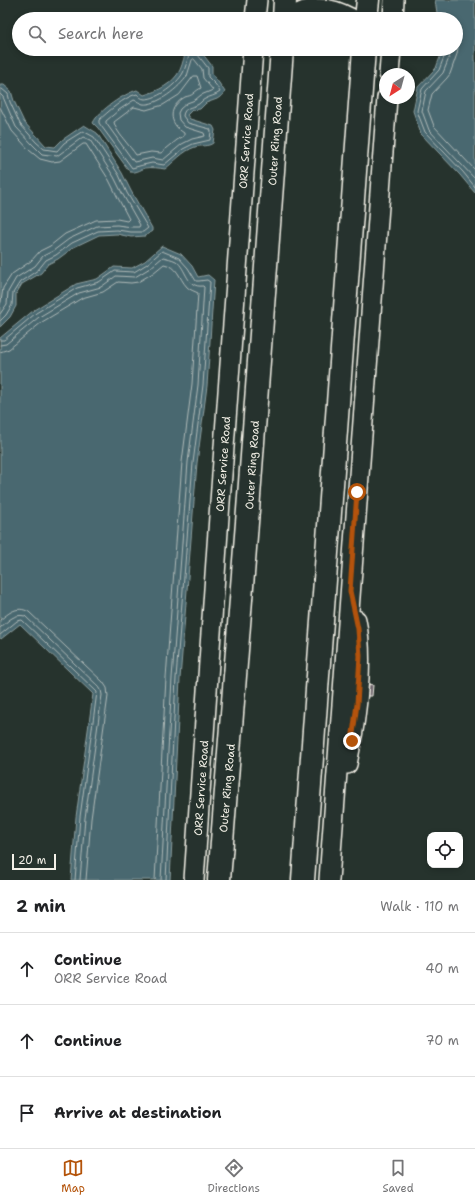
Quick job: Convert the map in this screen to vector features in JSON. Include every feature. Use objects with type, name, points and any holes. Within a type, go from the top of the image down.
[{"type":"highway","points":[[286,8],[295,12]]},
{"type":"highway","points":[[308,12],[315,10],[328,10],[334,12]]},
{"type":"highway","name":"Outer Ring Road","points":[[219,880],[250,494],[281,56]]},
{"type":"highway","points":[[303,880],[363,56]]},
{"type":"main road","points":[[256,12],[257,0]]},
{"type":"main road","points":[[393,12],[394,0]]},
{"type":"main road","name":"ORR Service Road","points":[[194,880],[219,510],[252,56]]},
{"type":"main road","points":[[389,68],[390,56]]},
{"type":"main road","points":[[328,880],[387,104]]},
{"type":"water","points":[[435,0],[475,0],[475,193],[421,134],[413,111],[418,87],[436,68],[440,56],[463,56],[463,12],[437,12]]},
{"type":"water","points":[[185,56],[204,56],[212,66],[212,74],[225,92],[217,99],[206,103],[200,109],[192,110],[187,115],[190,119],[213,126],[215,130],[213,143],[209,145],[197,146],[191,149],[165,169],[145,168],[136,172],[130,172],[93,123],[106,108],[125,95],[137,90],[144,95],[160,89],[169,83],[180,70]]},
{"type":"water","points":[[0,85],[4,85],[11,91],[24,122],[46,146],[55,147],[62,140],[84,125],[97,133],[122,173],[152,228],[152,231],[145,236],[131,237],[117,234],[99,235],[74,247],[58,259],[48,264],[41,273],[22,284],[16,294],[16,306],[10,317],[0,327]]},
{"type":"water","points":[[162,246],[181,254],[192,266],[198,277],[208,275],[214,280],[207,386],[197,463],[180,679],[170,880],[71,880],[76,817],[93,694],[20,624],[1,639],[0,638],[0,338],[34,310],[76,284],[97,279],[114,267],[132,268],[145,261]]},
{"type":"building","points":[[367,684],[373,685],[372,696],[366,696]]},
{"type":"route","points":[[352,741],[357,704],[360,656],[358,629],[350,591],[357,492]]}]
